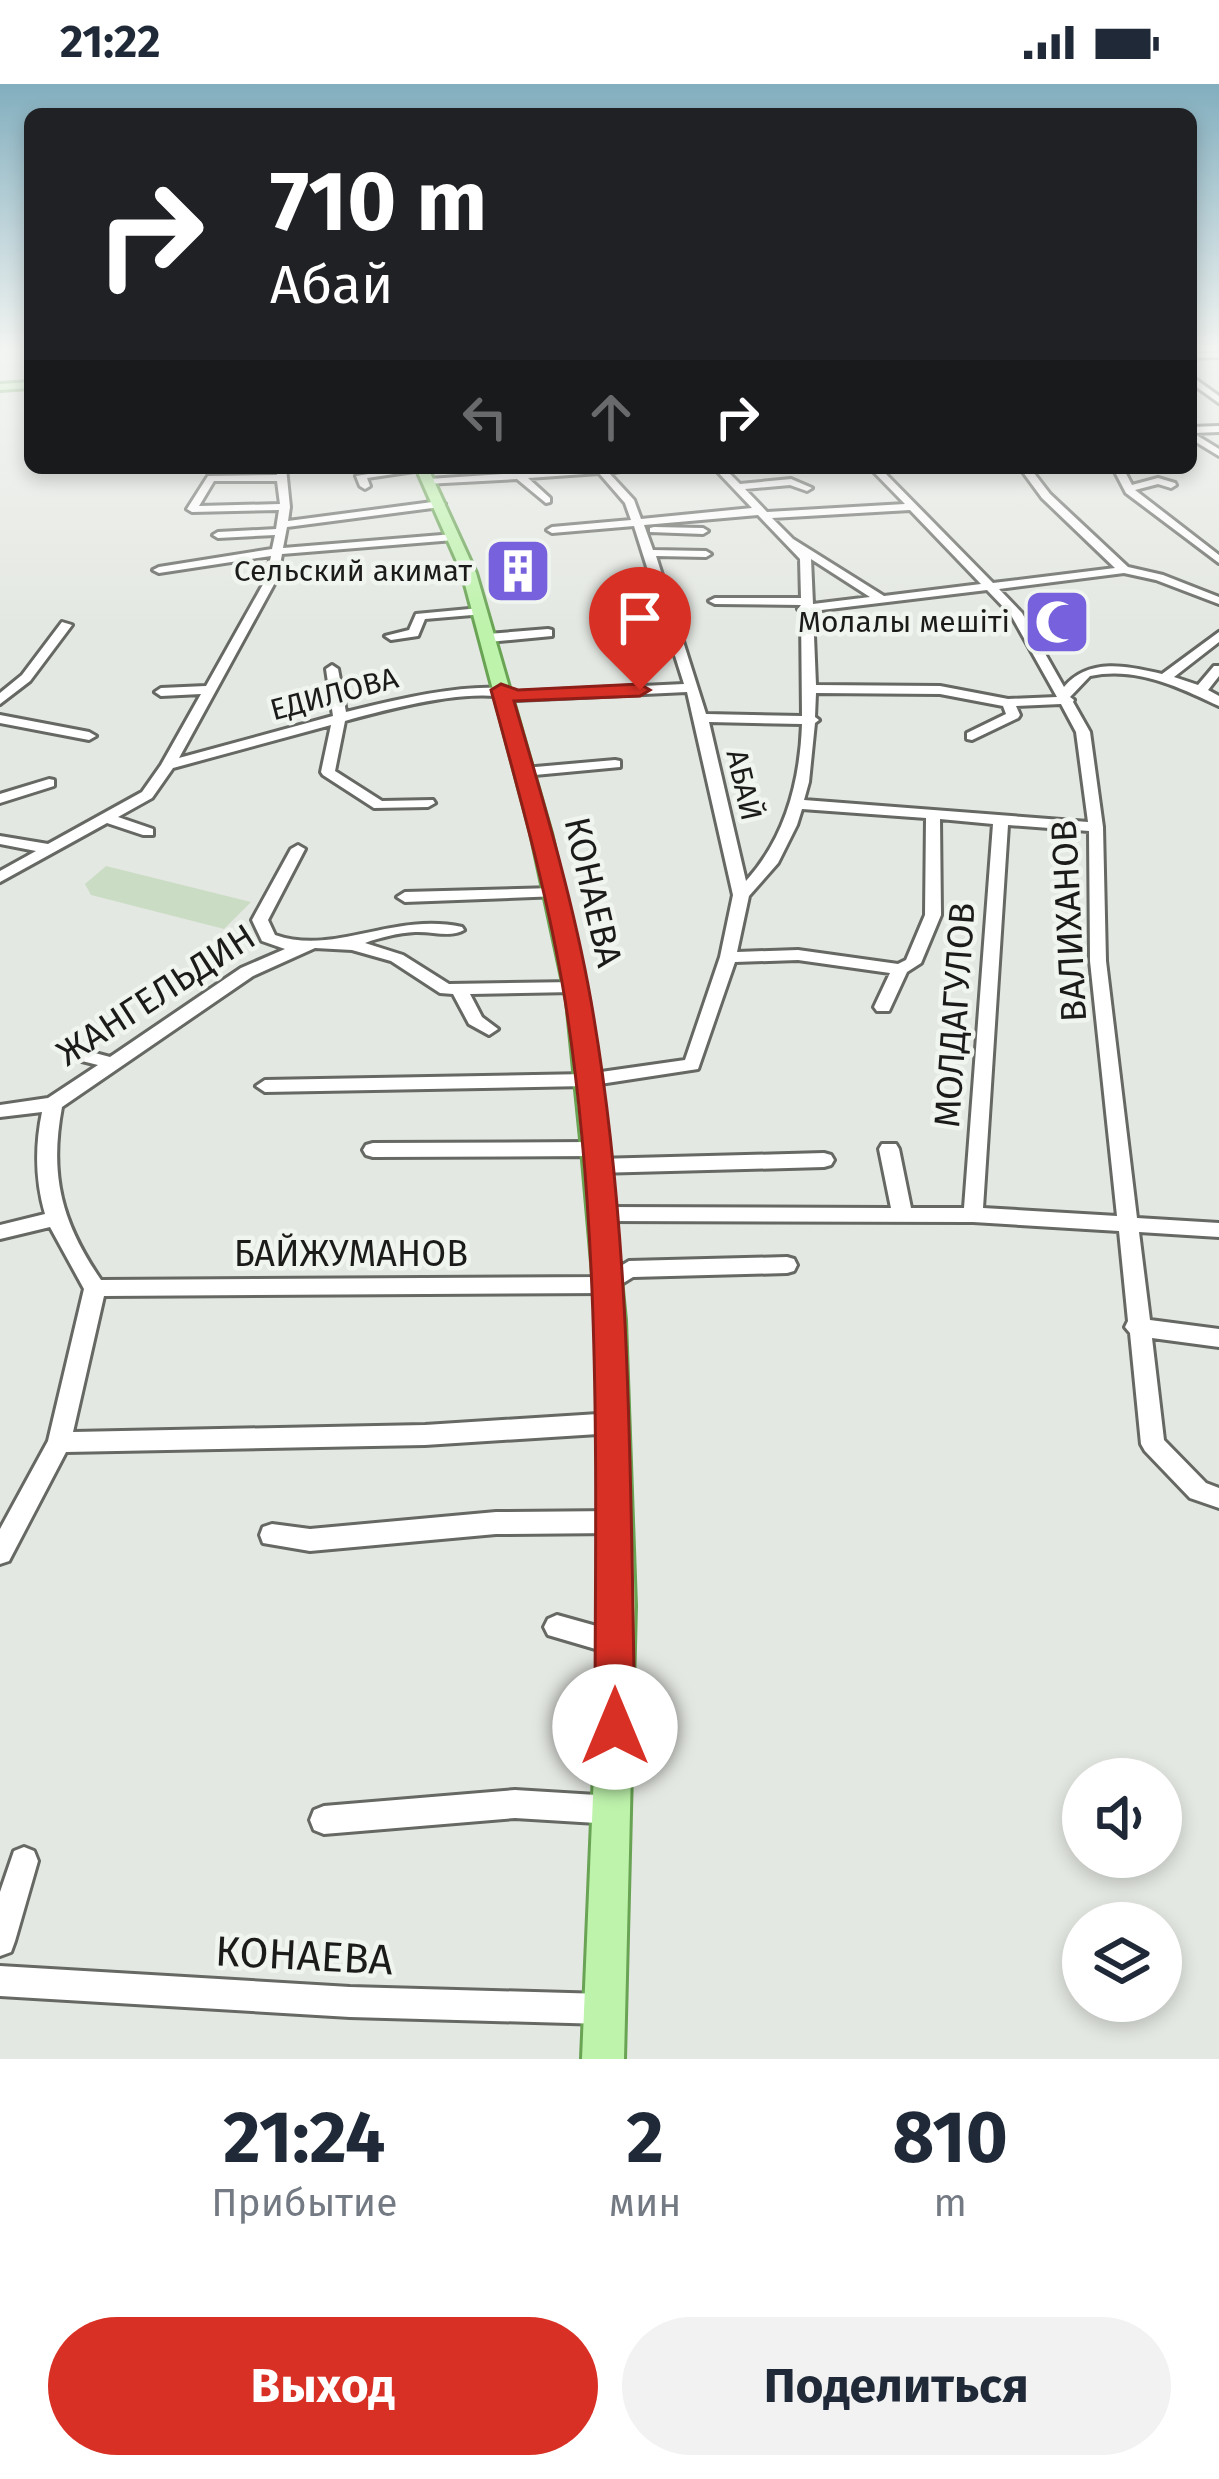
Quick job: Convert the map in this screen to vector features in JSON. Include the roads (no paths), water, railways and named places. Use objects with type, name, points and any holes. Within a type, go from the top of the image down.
[{"type":"main road","name":"КОНАЕВА","points":[[429,481],[454,537],[509,693],[574,987],[596,1157],[607,1285],[616,1522],[614,1810],[603,2059]]},
{"type":"street","points":[[268,474],[211,478],[190,514],[285,506]]},
{"type":"street","points":[[0,877],[147,795],[168,765],[273,574],[285,506],[282,474]]},
{"type":"street","points":[[364,486],[361,476],[429,481],[547,474]]},
{"type":"street","name":"АБАЙ","points":[[605,474],[630,502],[648,553],[701,718],[741,895]]},
{"type":"street","points":[[265,1086],[587,1080],[692,1064],[728,958],[741,895],[772,857],[795,804],[814,689],[805,558],[724,474]]},
{"type":"street","name":"ВАЛИХАНОВ","points":[[880,474],[1016,613],[1083,732],[1096,827],[1098,961],[1124,1224],[1153,1444],[1198,1491],[1219,1498]]},
{"type":"street","points":[[1030,474],[1046,496],[1124,570]]},
{"type":"street","points":[[1121,474],[1129,489],[1219,560]]},
{"type":"street","points":[[520,476],[547,500]]},
{"type":"street","points":[[218,535],[342,519],[429,481]]},
{"type":"street","points":[[1129,489],[1158,481],[1171,485]]},
{"type":"street","points":[[736,487],[791,482],[807,488]]},
{"type":"street","points":[[338,501],[342,519]]},
{"type":"street","points":[[552,530],[760,513],[914,507]]},
{"type":"street","points":[[638,525],[703,531]]},
{"type":"street","points":[[159,570],[274,553],[454,537]]},
{"type":"street","points":[[788,541],[884,601]]},
{"type":"street","points":[[648,553],[706,554]]},
{"type":"street","points":[[715,601],[805,606],[884,601],[1124,570],[1159,577],[1219,601]]},
{"type":"street","points":[[273,574],[339,572]]},
{"type":"street","points":[[391,636],[414,633],[420,616],[548,633]]},
{"type":"street","points":[[0,700],[26,678],[66,625]]},
{"type":"street","points":[[1163,680],[1219,636]]},
{"type":"street","points":[[814,689],[940,690],[1008,703],[1066,697],[1093,670],[1163,680],[1211,695],[1218,669]]},
{"type":"street","points":[[332,670],[338,720],[328,772],[379,805],[428,803]]},
{"type":"street","points":[[630,670],[637,690]]},
{"type":"street","points":[[937,671],[940,690]]},
{"type":"street","points":[[509,693],[689,688]]},
{"type":"street","points":[[161,692],[210,690]]},
{"type":"street","name":"ЕДИЛОВА","points":[[168,765],[399,702],[509,693]]},
{"type":"street","points":[[972,736],[1013,715],[1008,703]]},
{"type":"street","points":[[701,718],[812,720]]},
{"type":"street","points":[[0,719],[89,736]]},
{"type":"street","points":[[524,772],[615,764]]},
{"type":"street","points":[[0,799],[49,783]]},
{"type":"street","points":[[346,785],[365,784]]},
{"type":"street","points":[[908,811],[912,788]]},
{"type":"street","points":[[795,804],[1096,827]]},
{"type":"street","points":[[728,958],[798,955],[900,969],[913,963],[933,915],[933,813]]},
{"type":"street","points":[[107,818],[148,832]]},
{"type":"street","name":"МОЛДАГУЛОВ","points":[[974,1215],[1001,819]]},
{"type":"street","points":[[0,840],[52,849]]},
{"type":"street","points":[[298,848],[260,920],[268,938],[299,949]]},
{"type":"street","points":[[405,897],[554,893]]},
{"type":"street","points":[[348,945],[374,933],[437,926],[456,930]]},
{"type":"street","name":"ЖАНГЕЛЬДИН","points":[[0,1111],[52,1104],[248,972],[313,943],[348,945],[397,958],[446,989],[574,987]]},
{"type":"street","points":[[883,1007],[900,969]]},
{"type":"street","points":[[459,990],[475,1020],[489,1029]]},
{"type":"street","points":[[76,1054],[112,1064]]},
{"type":"street","name":"ЖАНГЕЛЬДИН","points":[[52,1104],[40,1157],[57,1218],[73,1256],[95,1288]]},
{"type":"street","points":[[889,1149],[904,1215]]},
{"type":"street","points":[[373,1150],[824,1160]]},
{"type":"street","points":[[601,1214],[974,1215],[1219,1230]]},
{"type":"street","points":[[0,1232],[57,1218]]},
{"type":"street","name":"БАЙЖУМАНОВ","points":[[95,1288],[607,1285],[629,1269],[665,1273],[700,1265],[787,1265]]},
{"type":"street","points":[[0,1553],[59,1442],[95,1288]]},
{"type":"street","points":[[1136,1328],[1219,1338]]},
{"type":"street","points":[[59,1442],[401,1436],[614,1423]]},
{"type":"street","points":[[272,1535],[310,1540],[496,1523],[616,1522]]},
{"type":"street","points":[[556,1627],[616,1643]]},
{"type":"street","points":[[324,1820],[515,1804],[614,1810]]},
{"type":"street","points":[[0,1941],[24,1861]]},
{"type":"street","name":"КОНАЕВА","points":[[0,1981],[350,2002],[604,2009]]},
{"type":"place","name":"Сельский акимат","points":[[518,571]]},
{"type":"place","name":"Молалы мешіті","points":[[1057,622]]}]
